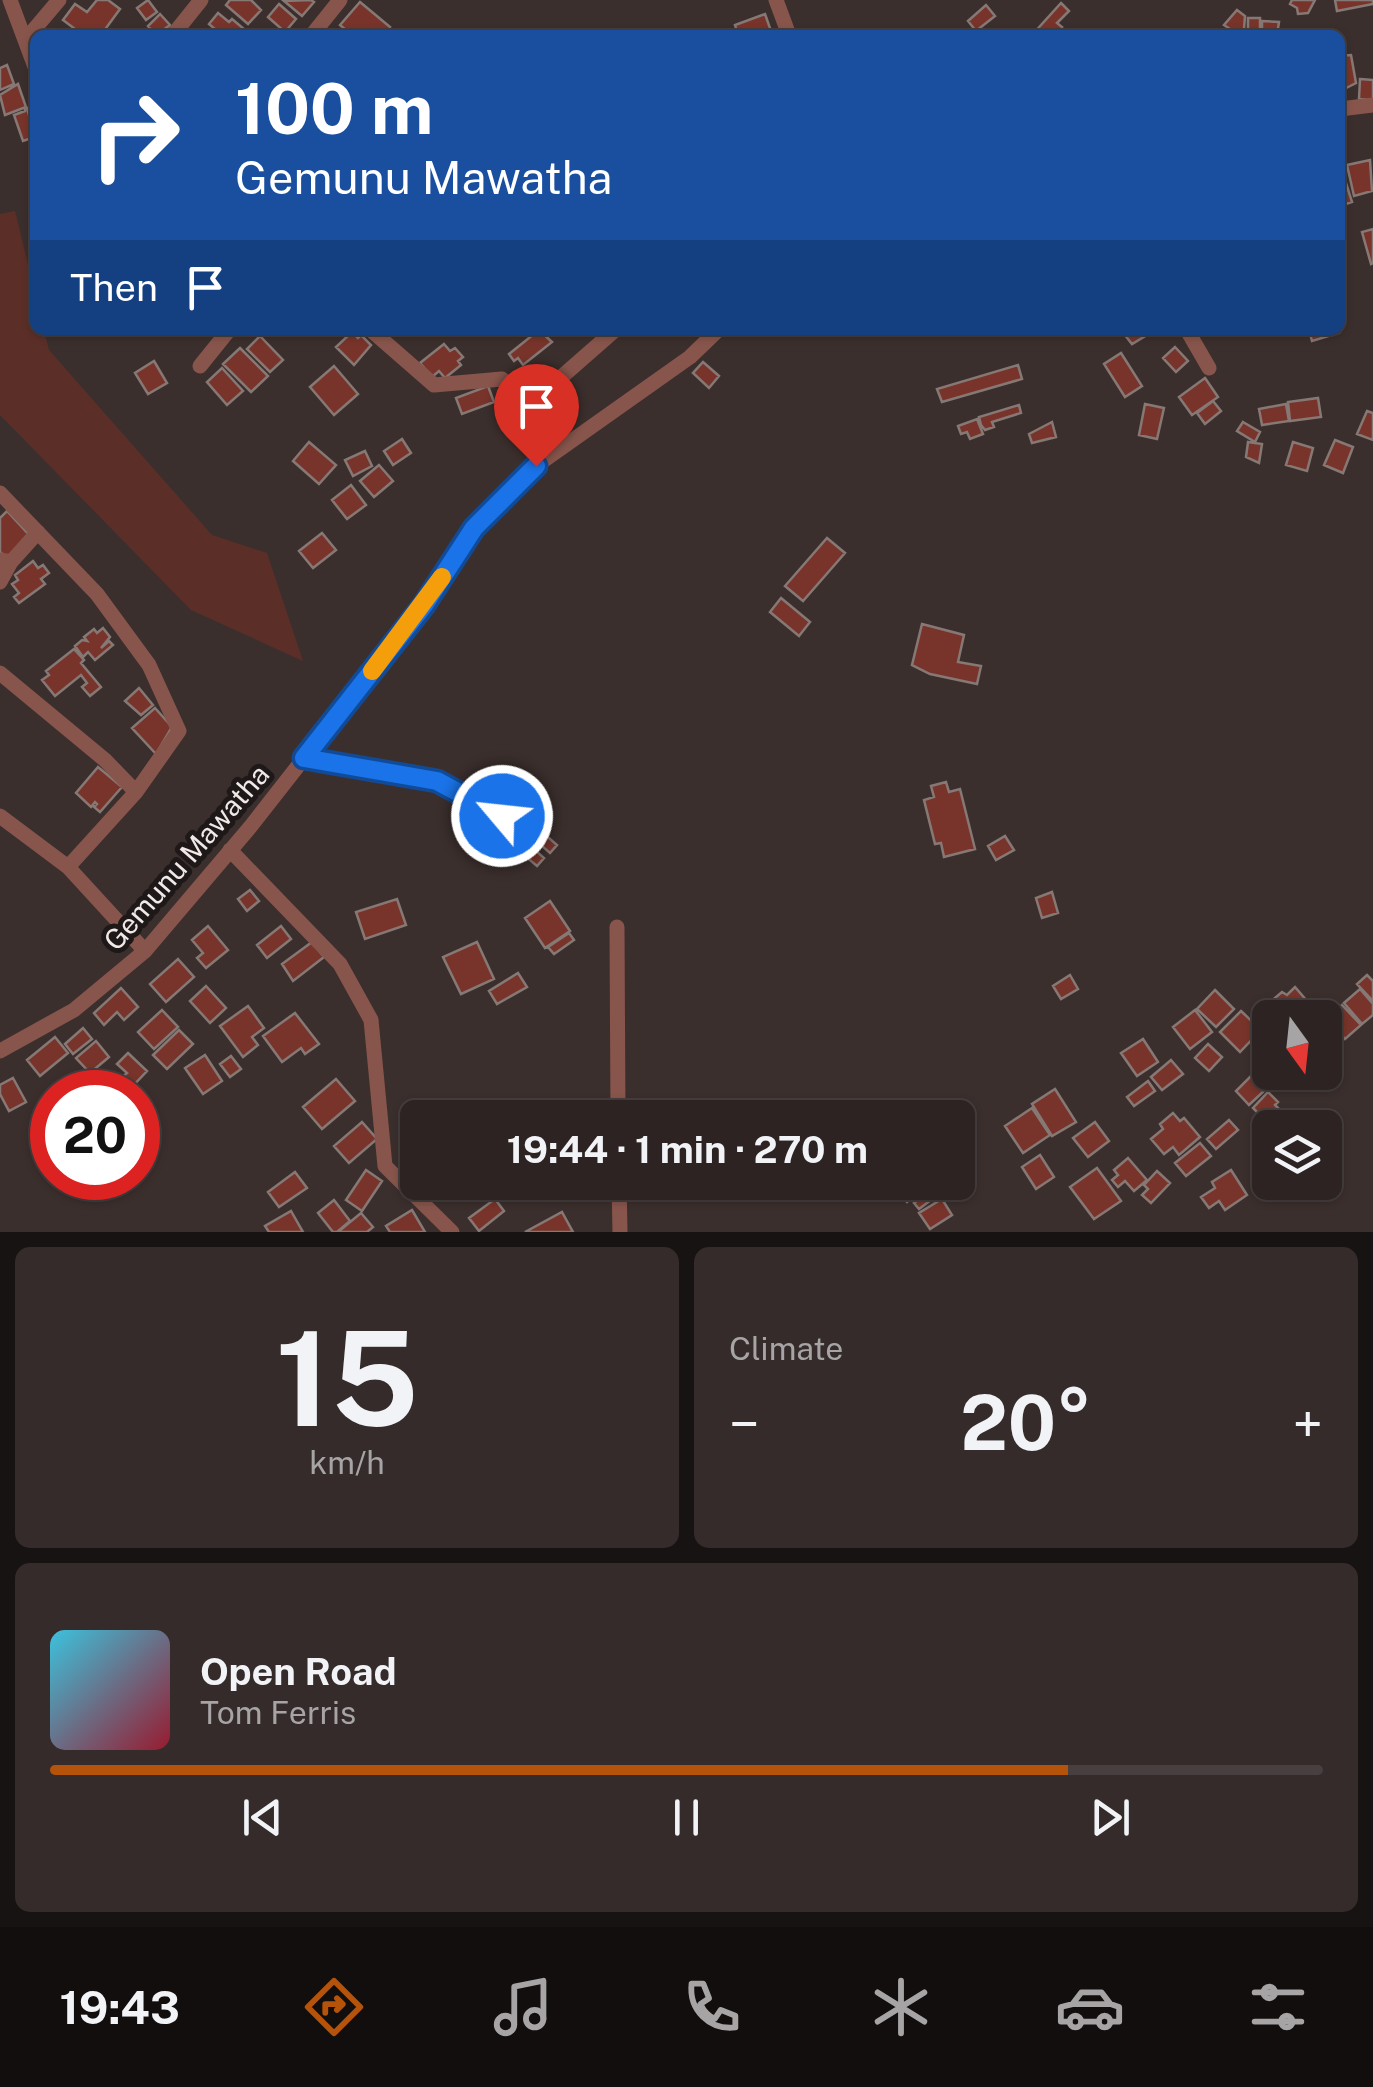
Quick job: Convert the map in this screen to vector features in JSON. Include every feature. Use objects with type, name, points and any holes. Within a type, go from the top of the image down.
[{"type":"street","points":[[10,0],[30,51]]},
{"type":"street","points":[[34,30],[59,0]]},
{"type":"street","points":[[177,30],[201,0]]},
{"type":"street","points":[[316,30],[340,0]]},
{"type":"street","points":[[776,0],[787,30]]},
{"type":"street","points":[[26,39],[30,34]]},
{"type":"street","points":[[1345,109],[1373,105]]},
{"type":"street","points":[[200,366],[224,335]]},
{"type":"street","points":[[377,335],[434,385],[502,379],[520,396],[550,386],[609,335]]},
{"type":"street","name":"Gemunu Mawatha","points":[[0,1051],[74,1010],[145,951],[424,605],[474,528],[536,466],[690,357],[712,335]]},
{"type":"street","points":[[1190,335],[1209,368]]},
{"type":"street","points":[[0,492],[97,594],[149,666],[179,731],[136,792],[68,868]]},
{"type":"street","points":[[0,582],[6,561],[38,532]]},
{"type":"street","points":[[0,673],[104,760],[136,792]]},
{"type":"street","points":[[304,758],[437,781],[502,816]]},
{"type":"street","points":[[0,816],[68,868],[145,951]]},
{"type":"street","points":[[230,850],[340,964],[370,1020],[385,1166],[452,1232]]},
{"type":"street","points":[[617,927],[618,1100]]},
{"type":"street","points":[[619,1200],[620,1232]]},
{"type":"shaded area","points":[[15,211],[30,272],[30,335],[45,335],[49,350],[212,535],[267,553],[303,661],[191,610],[0,415],[0,214]]},
{"type":"building","points":[[97,0],[108,0],[120,9],[105,30],[76,30],[63,20],[75,4],[87,12]]},
{"type":"building","points":[[148,0],[157,12],[146,20],[137,8]]},
{"type":"building","points":[[230,0],[251,0],[261,10],[248,24],[226,5]]},
{"type":"building","points":[[1292,0],[1315,0],[1308,13],[1298,14],[1290,4]]},
{"type":"building","points":[[1335,0],[1373,0],[1373,4],[1337,11]]},
{"type":"building","points":[[284,1],[314,2],[302,16]]},
{"type":"building","points":[[360,2],[390,27],[346,30],[340,25]]},
{"type":"building","points":[[1061,3],[1069,11],[1057,23],[1062,27],[1059,30],[1037,30]]},
{"type":"building","points":[[279,4],[296,19],[283,30],[268,17]]},
{"type":"building","points":[[986,5],[995,16],[977,30],[968,21]]},
{"type":"building","points":[[1237,10],[1245,16],[1243,30],[1224,25]]},
{"type":"building","points":[[218,13],[244,29],[216,30],[209,24]]},
{"type":"building","points":[[160,14],[170,25],[163,30],[148,26]]},
{"type":"building","points":[[765,14],[771,30],[736,30],[735,25]]},
{"type":"building","points":[[1248,18],[1260,18],[1260,30],[1248,30]]},
{"type":"building","points":[[1262,21],[1279,22],[1278,30],[1262,30]]},
{"type":"building","points":[[1351,55],[1356,83],[1345,88],[1345,56]]},
{"type":"building","points":[[7,65],[14,84],[0,90],[0,68]]},
{"type":"building","points":[[1360,79],[1373,80],[1373,100],[1359,99]]},
{"type":"building","points":[[18,84],[26,107],[5,115],[0,95]]},
{"type":"building","points":[[27,108],[30,139],[23,141],[14,115]]},
{"type":"building","points":[[1370,160],[1372,191],[1354,196],[1347,165]]},
{"type":"building","points":[[1345,180],[1352,202],[1345,204]]},
{"type":"building","points":[[1373,229],[1373,263],[1371,264],[1362,232]]},
{"type":"building","points":[[349,335],[361,335],[371,345],[354,365],[336,347]]},
{"type":"building","points":[[533,335],[544,335],[552,342],[523,365],[509,354]]},
{"type":"building","points":[[1125,335],[1147,335],[1132,344]]},
{"type":"building","points":[[1310,335],[1332,335],[1312,341]]},
{"type":"building","points":[[260,336],[283,360],[270,372],[247,349]]},
{"type":"building","points":[[444,344],[463,357],[458,361],[461,365],[445,378],[439,371],[432,377],[420,363]]},
{"type":"building","points":[[1175,347],[1188,361],[1176,372],[1163,358]]},
{"type":"building","points":[[240,348],[268,376],[251,392],[223,364]]},
{"type":"building","points":[[1121,353],[1142,386],[1125,397],[1104,364]]},
{"type":"building","points":[[154,361],[167,383],[148,394],[135,373]]},
{"type":"building","points":[[703,362],[719,376],[709,388],[693,373]]},
{"type":"building","points":[[1018,365],[1022,379],[942,402],[937,389]]},
{"type":"building","points":[[334,366],[358,394],[334,415],[310,387]]},
{"type":"building","points":[[222,368],[243,391],[227,405],[207,382]]},
{"type":"building","points":[[1205,378],[1218,397],[1192,415],[1179,397]]},
{"type":"building","points":[[488,386],[494,402],[462,414],[456,398]]},
{"type":"building","points":[[1318,398],[1321,417],[1290,421],[1288,402]]},
{"type":"building","points":[[1213,401],[1221,411],[1205,424],[1197,413]]},
{"type":"building","points":[[1145,404],[1164,408],[1157,439],[1139,435]]},
{"type":"building","points":[[1286,404],[1289,421],[1262,425],[1259,409]]},
{"type":"building","points":[[1019,405],[1021,413],[992,422],[994,427],[985,430],[981,425],[979,417]]},
{"type":"building","points":[[1367,411],[1373,413],[1373,440],[1357,434]]},
{"type":"building","points":[[977,419],[983,434],[970,439],[967,432],[961,434],[958,426]]},
{"type":"building","points":[[1052,422],[1056,437],[1032,443],[1029,434]]},
{"type":"building","points":[[1243,422],[1260,432],[1255,442],[1237,431]]},
{"type":"building","points":[[402,439],[411,453],[393,465],[384,451]]},
{"type":"building","points":[[1335,440],[1353,447],[1343,473],[1324,465]]},
{"type":"building","points":[[309,442],[336,465],[319,484],[293,461]]},
{"type":"building","points":[[1248,442],[1262,444],[1259,463],[1246,457]]},
{"type":"building","points":[[1293,442],[1313,448],[1307,471],[1286,465]]},
{"type":"building","points":[[365,451],[372,466],[353,476],[345,460]]},
{"type":"building","points":[[379,465],[393,481],[374,497],[360,481]]},
{"type":"building","points":[[351,485],[366,505],[347,519],[332,500]]},
{"type":"building","points":[[7,511],[31,537],[7,559],[0,552],[0,518]]},
{"type":"building","points":[[322,533],[336,550],[313,568],[299,551]]},
{"type":"building","points":[[827,538],[845,553],[803,601],[785,586]]},
{"type":"building","points":[[33,561],[49,573],[41,579],[45,584],[19,603],[14,597],[19,593],[12,584],[18,580],[15,575]]},
{"type":"building","points":[[781,598],[810,622],[799,636],[770,612]]},
{"type":"building","points":[[922,624],[964,635],[958,662],[981,666],[977,684],[930,674],[912,665]]},
{"type":"building","points":[[103,628],[110,637],[101,648],[109,641],[113,645],[95,660],[88,652],[83,657],[75,646],[87,641],[84,637],[94,629],[97,633]]},
{"type":"building","points":[[74,649],[101,687],[90,696],[82,687],[87,683],[81,675],[55,696],[42,680],[49,675],[46,671]]},
{"type":"building","points":[[139,688],[153,705],[141,715],[125,701]]},
{"type":"building","points":[[155,708],[172,727],[156,754],[132,728]]},
{"type":"building","points":[[98,767],[122,787],[100,812],[94,807],[95,802],[91,807],[76,793]]},
{"type":"building","points":[[946,782],[949,792],[960,789],[975,849],[944,857],[941,843],[935,844],[924,800],[934,797],[931,786]]},
{"type":"building","points":[[524,816],[557,845],[550,853],[517,824]]},
{"type":"building","points":[[1005,836],[1014,850],[996,860],[988,846]]},
{"type":"building","points":[[525,841],[544,858],[537,866],[517,849]]},
{"type":"building","points":[[250,890],[259,901],[247,911],[238,899]]},
{"type":"building","points":[[1052,892],[1058,913],[1042,918],[1036,898]]},
{"type":"building","points":[[397,899],[406,925],[365,939],[356,912]]},
{"type":"building","points":[[550,901],[570,931],[545,948],[525,918]]},
{"type":"building","points":[[208,926],[228,950],[206,968],[197,958],[203,953],[192,940]]},
{"type":"building","points":[[281,926],[291,939],[267,958],[257,945]]},
{"type":"building","points":[[569,933],[574,940],[554,954],[548,947]]},
{"type":"building","points":[[312,942],[324,957],[293,981],[282,964]]},
{"type":"building","points":[[477,942],[494,979],[461,994],[443,957]]},
{"type":"building","points":[[178,959],[194,977],[166,1002],[150,984]]},
{"type":"building","points":[[518,973],[527,987],[497,1004],[489,991]]},
{"type":"building","points":[[1070,975],[1078,989],[1061,999],[1053,986]]},
{"type":"building","points":[[1367,975],[1373,981],[1373,1001],[1357,984]]},
{"type":"building","points":[[206,986],[226,1008],[210,1023],[190,1001]]},
{"type":"building","points":[[1295,987],[1306,1000],[1273,1000],[1282,992],[1287,995]]},
{"type":"building","points":[[121,988],[138,1007],[124,1020],[117,1012],[104,1025],[94,1013]]},
{"type":"building","points":[[1360,989],[1373,1004],[1373,1015],[1362,1024],[1344,1003]]},
{"type":"building","points":[[1215,990],[1234,1009],[1216,1027],[1197,1009]]},
{"type":"building","points":[[1342,1005],[1361,1025],[1345,1039],[1342,1036]]},
{"type":"building","points":[[248,1006],[264,1028],[252,1037],[258,1045],[243,1057],[220,1026]]},
{"type":"building","points":[[162,1010],[178,1027],[154,1049],[138,1032]]},
{"type":"building","points":[[1195,1010],[1212,1032],[1190,1049],[1173,1027]]},
{"type":"building","points":[[1241,1011],[1252,1021],[1252,1039],[1240,1052],[1220,1032]]},
{"type":"building","points":[[295,1013],[319,1044],[305,1054],[301,1048],[282,1062],[263,1036]]},
{"type":"building","points":[[83,1028],[92,1039],[73,1054],[65,1044]]},
{"type":"building","points":[[179,1030],[193,1044],[167,1069],[153,1055]]},
{"type":"building","points":[[55,1037],[68,1053],[47,1070],[35,1070],[27,1060]]},
{"type":"building","points":[[1143,1039],[1158,1062],[1137,1076],[1121,1053]]},
{"type":"building","points":[[96,1041],[109,1057],[94,1070],[87,1070],[76,1058]]},
{"type":"building","points":[[1208,1044],[1222,1057],[1209,1071],[1195,1058]]},
{"type":"building","points":[[128,1053],[146,1070],[124,1070],[117,1064]]},
{"type":"building","points":[[205,1055],[222,1081],[203,1094],[185,1068]]},
{"type":"building","points":[[231,1056],[241,1069],[230,1077],[220,1064]]},
{"type":"building","points":[[1171,1060],[1183,1074],[1162,1090],[1151,1077]]},
{"type":"building","points":[[1252,1075],[1252,1090],[1265,1090],[1249,1105],[1236,1091]]},
{"type":"building","points":[[13,1078],[26,1102],[9,1111],[0,1085]]},
{"type":"building","points":[[336,1079],[355,1101],[322,1129],[303,1107]]},
{"type":"building","points":[[1148,1081],[1155,1091],[1134,1106],[1127,1097]]},
{"type":"building","points":[[1055,1089],[1076,1122],[1052,1136],[1032,1104]]},
{"type":"building","points":[[1268,1092],[1280,1110],[1255,1110]]},
{"type":"building","points":[[1032,1108],[1050,1135],[1023,1153],[1005,1126]]},
{"type":"building","points":[[1173,1113],[1180,1121],[1184,1118],[1200,1137],[1179,1155],[1173,1147],[1164,1154],[1151,1139]]},
{"type":"building","points":[[1229,1120],[1238,1130],[1216,1149],[1207,1139]]},
{"type":"building","points":[[362,1122],[377,1139],[349,1163],[334,1146]]},
{"type":"building","points":[[1095,1122],[1109,1141],[1088,1157],[1073,1138]]},
{"type":"building","points":[[1200,1143],[1211,1156],[1186,1176],[1175,1163]]},
{"type":"building","points":[[1040,1155],[1054,1177],[1036,1189],[1022,1167]]},
{"type":"building","points":[[1128,1158],[1147,1180],[1134,1191],[1125,1181],[1118,1187],[1112,1180],[1118,1175],[1114,1170]]},
{"type":"building","points":[[1097,1168],[1121,1201],[1094,1219],[1070,1187]]},
{"type":"building","points":[[366,1170],[382,1181],[362,1211],[346,1200]]},
{"type":"building","points":[[1231,1170],[1247,1195],[1225,1210],[1219,1201],[1209,1208],[1201,1197],[1215,1188],[1212,1182]]},
{"type":"building","points":[[1157,1171],[1170,1183],[1151,1203],[1142,1195],[1148,1189],[1144,1185]]},
{"type":"building","points":[[295,1172],[307,1188],[279,1207],[268,1192]]},
{"type":"building","points":[[334,1200],[350,1221],[337,1232],[318,1213]]},
{"type":"building","points":[[494,1200],[504,1211],[479,1231],[469,1218]]},
{"type":"building","points":[[918,1200],[931,1200],[919,1209],[914,1203]]},
{"type":"building","points":[[943,1200],[952,1215],[930,1229],[919,1213]]},
{"type":"building","points":[[412,1210],[425,1232],[390,1232],[386,1226]]},
{"type":"building","points":[[291,1211],[303,1232],[269,1232],[265,1226]]},
{"type":"building","points":[[562,1212],[573,1232],[525,1232]]},
{"type":"building","points":[[361,1213],[373,1227],[367,1232],[338,1232]]},
{"type":"slow traffic","points":[[372,671],[442,577]]},
{"type":"route","points":[[502,816],[437,781],[304,758],[424,605],[474,528],[536,466]]}]
